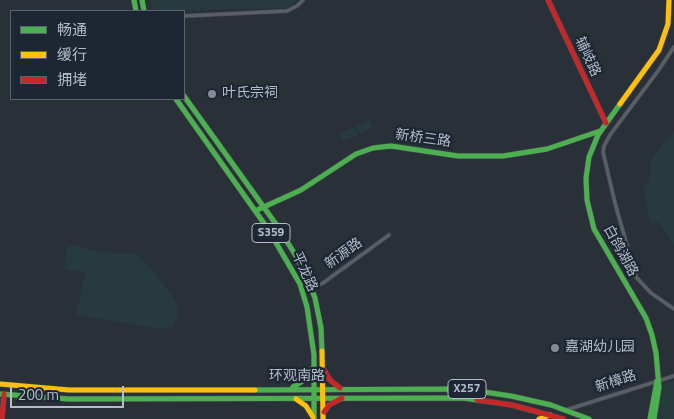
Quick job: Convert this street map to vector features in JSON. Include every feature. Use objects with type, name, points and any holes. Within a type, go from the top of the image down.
[{"type":"main road","name":"辅岐路","points":[[548,0],[606,123]]},
{"type":"main road","name":"白鸽湖路","points":[[654,419],[659,388],[656,353],[649,326],[598,237],[589,210],[586,189],[587,168],[593,145],[600,131],[659,50],[668,24],[669,0]]},
{"type":"main road","name":"平龙路","points":[[185,97],[264,207],[296,256],[311,288],[319,318],[323,388]]},
{"type":"main road","name":"平龙路","points":[[177,100],[283,252],[300,284],[309,318],[314,364],[314,397]]},
{"type":"main road","name":"新桥三路","points":[[255,211],[301,190],[356,154],[372,148],[397,146],[458,156],[503,156],[546,149],[600,131]]},
{"type":"main road","points":[[288,388],[298,385],[306,379],[314,364]]},
{"type":"main road","points":[[323,367],[330,380],[340,388]]},
{"type":"main road","name":"白鸽湖路","points":[[650,419],[657,380]]},
{"type":"main road","name":"环观南路","points":[[0,384],[69,390],[448,388],[511,396],[565,410],[589,419]]},
{"type":"main road","name":"S359","points":[[323,388],[323,416]]},
{"type":"main road","points":[[2,394],[2,419]]},
{"type":"main road","name":"环观南路","points":[[2,394],[69,399],[462,398],[512,405],[563,419]]},
{"type":"main road","name":"S359","points":[[314,397],[314,419]]},
{"type":"main road","points":[[323,416],[327,407],[334,402],[348,397]]},
{"type":"main road","points":[[292,398],[306,406],[314,419]]},
{"type":"main road","points":[[539,419],[550,415]]},
{"type":"street","points":[[185,16],[287,11],[297,6],[303,0]]},
{"type":"street","points":[[674,47],[610,135],[603,152],[636,277],[651,293],[674,309]]},
{"type":"street","name":"新源路","points":[[311,288],[323,283],[389,235]]},
{"type":"street","name":"新樟路","points":[[565,410],[674,376]]},
{"type":"green space","points":[[151,0],[297,0],[288,7],[281,8],[153,10]]},
{"type":"green space","points":[[369,120],[373,127],[359,134],[355,127]]},
{"type":"green space","points":[[354,127],[358,135],[343,141],[340,134]]},
{"type":"green space","points":[[674,132],[674,245],[659,222],[651,224],[643,187],[648,183],[651,172],[650,162]]},
{"type":"green space","points":[[74,245],[97,252],[137,254],[153,270],[175,301],[178,313],[173,326],[161,329],[76,315],[85,272],[64,270],[68,247]]},
{"type":"green space","points":[[674,381],[674,419],[657,419],[662,384]]},
{"type":"traffic: fast","points":[[134,0],[136,10]]},
{"type":"traffic: fast","points":[[142,0],[144,10]]},
{"type":"traffic: fast","points":[[185,97],[278,227],[296,256],[315,298],[321,328],[322,351]]},
{"type":"traffic: fast","points":[[177,100],[268,229],[300,284],[307,307],[314,355],[314,419]]},
{"type":"traffic: fast","points":[[620,104],[598,135],[589,157],[586,178],[587,200],[594,229],[646,318],[652,335],[656,353],[659,387],[654,419]]},
{"type":"traffic: fast","points":[[255,211],[301,190],[356,154],[373,148],[391,146],[458,156],[503,156],[547,149],[600,131]]},
{"type":"traffic: fast","points":[[293,387],[306,379],[313,368]]},
{"type":"traffic: fast","points":[[650,419],[657,381]]},
{"type":"traffic: fast","points":[[255,390],[464,389],[511,396],[551,405],[589,419]]},
{"type":"traffic: fast","points":[[0,394],[69,399],[463,398],[477,400]]},
{"type":"traffic: slow","points":[[620,104],[659,50],[668,24],[669,0]]},
{"type":"traffic: slow","points":[[322,351],[323,419]]},
{"type":"traffic: slow","points":[[0,384],[69,390],[255,390]]},
{"type":"traffic: slow","points":[[296,399],[306,406],[313,417]]},
{"type":"traffic: slow","points":[[539,419],[550,415]]},
{"type":"traffic: jam","points":[[548,0],[606,123]]},
{"type":"traffic: jam","points":[[324,370],[330,380],[340,388]]},
{"type":"traffic: jam","points":[[2,419],[4,394]]},
{"type":"traffic: jam","points":[[324,412],[329,405],[342,398]]},
{"type":"traffic: jam","points":[[477,400],[512,405],[563,419]]},
{"type":"place","name":"叶氏宗祠","points":[[212,94]]},
{"type":"place","name":"嘉湖幼儿园","points":[[555,348]]}]
